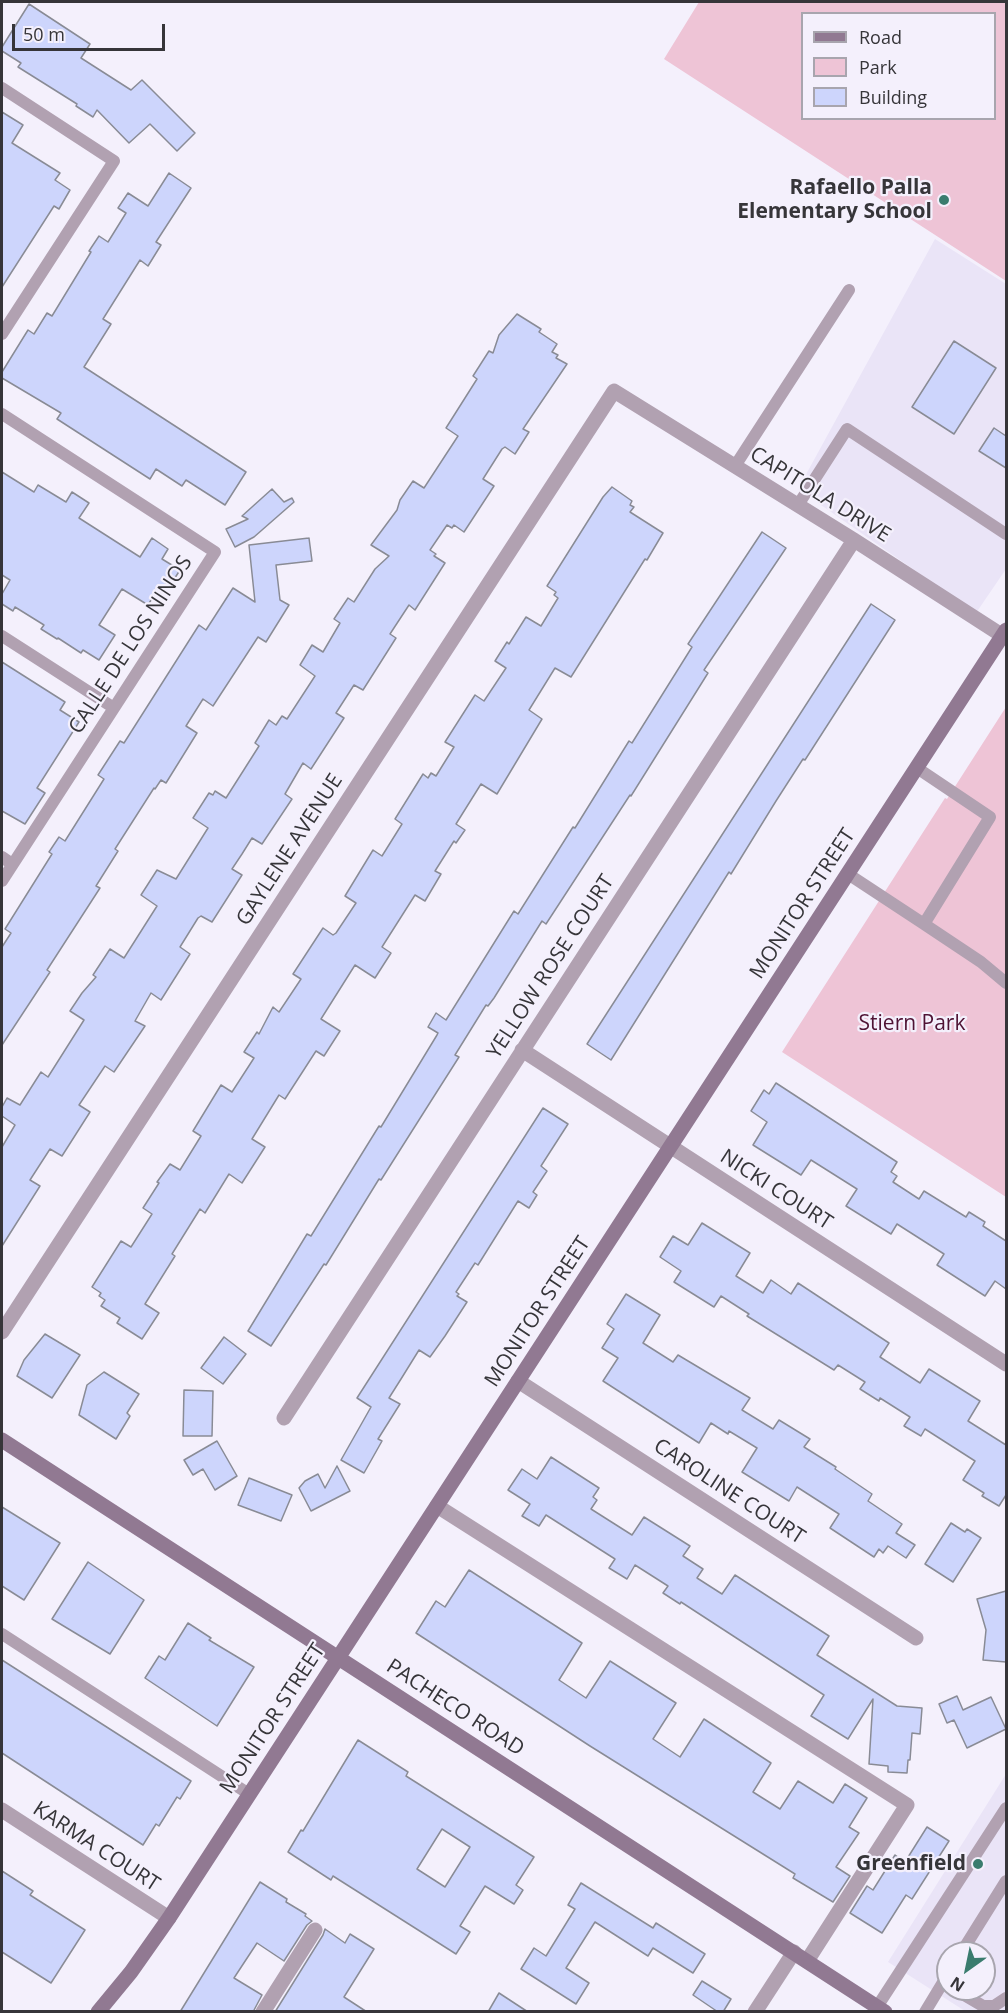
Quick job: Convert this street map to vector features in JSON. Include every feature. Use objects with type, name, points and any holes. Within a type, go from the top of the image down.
[{"type":"street","name":"CAPITOLA DRIVE","points":[[614,390],[1005,633]]},
{"type":"street","name":"GAYLENE AVENUE","points":[[2,1332],[614,390]]},
{"type":"street","name":"YELLOW ROSE COURT","points":[[284,1418],[854,540]]},
{"type":"street","name":"MONITOR STREET","points":[[98,2012],[131,1972],[169,1918],[1005,633]]},
{"type":"street","name":"NICKI COURT","points":[[522,1050],[1006,1364]]},
{"type":"street","name":"CAROLINE COURT","points":[[518,1381],[916,1638]]},
{"type":"street","name":"PACHECO ROAD","points":[[2,1440],[881,2009]]},
{"type":"street","points":[[437,1506],[906,1805],[807,1961]]},
{"type":"street","name":"KARMA COURT","points":[[2,1810],[169,1918]]},
{"type":"street","points":[[263,2012],[315,1930]]},
{"type":"street","points":[[755,2012],[794,1952]]},
{"type":"lane","points":[[2,88],[114,161],[2,334]]},
{"type":"lane","points":[[735,466],[849,290]]},
{"type":"lane","name":"CALLE DE LOS NINOS","points":[[2,414],[215,552],[2,881]]},
{"type":"lane","points":[[798,505],[847,429],[1006,534]]},
{"type":"lane","points":[[2,636],[114,708]]},
{"type":"lane","points":[[917,768],[990,816],[924,924]]},
{"type":"lane","points":[[2,857],[12,864]]},
{"type":"lane","points":[[848,874],[962,948],[1006,982]]},
{"type":"lane","points":[[2,1634],[249,1794]]},
{"type":"lane","points":[[881,2009],[1006,1808]]},
{"type":"lane","points":[[968,1941],[1006,1881]]},
{"type":"lane","points":[[925,2012],[936,1996]]},
{"type":"lane","points":[[974,2001],[982,2006],[994,2006],[1006,1998]]},
{"type":"shaded area","points":[[935,239],[1006,284],[1006,569],[976,613],[798,489]]},
{"type":"shaded area","name":"Greenfield","points":[[1006,1774],[1006,2011],[965,2011],[949,2001],[996,2001],[996,1941],[936,1941],[936,1993],[888,1962]]},
{"type":"green space","name":"Rafaello Palla Elementary School","points":[[699,2],[1006,2],[1006,281],[664,59]]},
{"type":"green space","name":"Stiern Park","points":[[1006,707],[1006,1197],[782,1052]]},
{"type":"building","points":[[29,4],[90,44],[81,58],[131,90],[142,80],[195,133],[177,151],[150,124],[129,143],[97,110],[93,117],[76,106],[77,104],[18,67],[21,63],[2,51],[2,47]]},
{"type":"building","points":[[2,112],[23,125],[12,143],[60,173],[55,180],[70,190],[59,209],[54,206],[2,287]]},
{"type":"building","points":[[169,173],[191,188],[156,242],[161,245],[148,266],[140,260],[103,319],[111,324],[84,367],[246,472],[225,505],[186,480],[182,486],[156,469],[150,479],[57,419],[61,413],[2,378],[2,372],[28,330],[34,334],[47,313],[52,316],[99,236],[108,242],[126,213],[118,208],[128,193],[148,206]]},
{"type":"building","points":[[517,314],[541,329],[539,332],[557,344],[552,352],[558,355],[556,358],[567,364],[523,429],[529,432],[515,454],[505,447],[502,449],[483,479],[494,486],[464,532],[454,525],[452,528],[447,525],[430,550],[436,554],[434,556],[445,563],[415,610],[409,605],[390,634],[396,638],[363,690],[354,685],[336,713],[344,718],[311,769],[303,763],[285,794],[292,799],[262,844],[252,838],[232,869],[242,875],[212,922],[201,916],[198,918],[180,947],[190,954],[161,1000],[151,993],[135,1021],[145,1026],[114,1072],[105,1066],[79,1105],[90,1112],[62,1156],[50,1149],[30,1180],[40,1186],[2,1246],[2,1147],[15,1125],[2,1116],[2,1107],[7,1098],[20,1105],[41,1072],[48,1077],[84,1020],[70,1011],[96,977],[93,975],[110,949],[124,958],[157,906],[141,895],[157,870],[176,879],[208,828],[193,818],[209,793],[213,795],[215,791],[226,798],[259,746],[255,743],[269,720],[276,725],[282,716],[287,719],[315,676],[300,665],[312,645],[323,652],[340,623],[334,619],[348,598],[354,602],[375,569],[389,556],[371,545],[397,510],[400,500],[413,481],[424,488],[458,436],[446,428],[477,379],[473,376],[489,351],[493,353],[499,335]]},
{"type":"building","points":[[954,341],[996,368],[954,434],[912,407]]},
{"type":"building","points":[[994,428],[1006,436],[1006,468],[979,451]]},
{"type":"building","points":[[2,472],[34,492],[38,485],[66,502],[72,492],[89,503],[79,518],[140,557],[152,538],[168,549],[162,559],[180,570],[171,584],[167,582],[160,594],[156,592],[148,605],[122,589],[99,625],[115,635],[99,660],[83,650],[81,653],[41,629],[44,625],[15,607],[13,611],[2,604],[2,594],[10,580],[2,575]]},
{"type":"building","points":[[612,487],[632,501],[630,505],[634,507],[630,512],[663,533],[571,677],[555,668],[529,710],[542,719],[497,794],[481,784],[456,824],[465,830],[456,843],[454,841],[435,871],[441,874],[425,901],[415,895],[382,947],[391,953],[375,978],[355,965],[321,1019],[340,1031],[324,1056],[316,1051],[285,1099],[279,1095],[252,1139],[265,1147],[242,1183],[229,1174],[205,1213],[200,1209],[172,1254],[175,1256],[145,1304],[159,1313],[142,1339],[117,1323],[120,1318],[101,1306],[105,1300],[99,1296],[101,1293],[92,1287],[121,1241],[131,1247],[152,1214],[143,1208],[159,1183],[157,1182],[170,1164],[180,1170],[201,1136],[193,1131],[221,1085],[232,1092],[254,1058],[244,1052],[257,1032],[259,1034],[273,1007],[279,1012],[301,979],[293,974],[323,928],[333,935],[336,933],[356,903],[345,896],[373,850],[382,856],[402,824],[395,819],[423,774],[428,778],[431,773],[436,776],[454,747],[445,742],[475,695],[484,701],[506,668],[495,661],[507,642],[509,644],[526,617],[541,626],[558,598],[554,595],[556,592],[547,586],[603,497]]},
{"type":"building","points":[[272,489],[284,502],[292,498],[294,502],[254,537],[235,547],[226,529],[248,519],[242,516]]},
{"type":"building","points":[[762,532],[786,548],[704,670],[708,673],[631,796],[546,924],[542,921],[494,998],[488,1006],[486,1005],[455,1055],[459,1057],[326,1265],[324,1264],[271,1346],[248,1331],[307,1234],[311,1236],[437,1035],[438,1033],[428,1027],[436,1013],[446,1020],[514,911],[518,914],[629,741],[632,743],[692,647],[688,644]]},
{"type":"building","points":[[309,538],[312,561],[276,565],[280,600],[289,605],[266,642],[258,637],[213,706],[203,699],[186,726],[197,733],[166,783],[161,780],[154,788],[115,849],[118,851],[96,886],[100,888],[47,970],[50,972],[2,1045],[2,947],[11,933],[5,929],[52,854],[49,852],[59,837],[65,841],[104,779],[98,775],[120,741],[124,743],[199,625],[206,630],[233,588],[255,602],[249,545]]},
{"type":"building","points":[[871,604],[895,620],[805,760],[803,759],[731,874],[729,872],[611,1060],[587,1044]]},
{"type":"building","points":[[2,662],[65,702],[60,710],[79,722],[37,788],[45,793],[25,824],[2,811]]},
{"type":"building","points":[[776,1083],[897,1162],[891,1172],[897,1176],[893,1182],[919,1199],[924,1191],[966,1217],[969,1212],[985,1222],[983,1226],[1006,1241],[1006,1289],[995,1281],[985,1296],[937,1265],[944,1254],[897,1224],[891,1234],[846,1206],[857,1189],[811,1160],[801,1175],[753,1145],[767,1122],[751,1111],[764,1090],[769,1094]]},
{"type":"building","points":[[543,1108],[568,1124],[541,1166],[547,1171],[533,1192],[537,1195],[529,1208],[518,1201],[478,1265],[475,1263],[456,1292],[459,1294],[457,1296],[467,1302],[445,1336],[430,1357],[419,1350],[389,1398],[400,1404],[378,1439],[382,1441],[364,1473],[341,1460],[371,1407],[357,1398]]},
{"type":"building","points":[[702,1223],[750,1253],[736,1276],[763,1293],[771,1280],[791,1294],[798,1283],[889,1343],[880,1357],[920,1383],[929,1369],[980,1401],[968,1421],[1006,1445],[1006,1495],[999,1506],[982,1496],[984,1493],[963,1480],[975,1461],[925,1429],[921,1436],[904,1426],[910,1417],[880,1398],[879,1401],[860,1389],[865,1382],[838,1365],[834,1370],[747,1316],[749,1314],[721,1296],[714,1307],[674,1282],[681,1271],[660,1257],[673,1236],[688,1245]]},
{"type":"building","points":[[626,1294],[660,1315],[643,1343],[673,1362],[678,1355],[750,1398],[742,1410],[773,1429],[779,1420],[810,1439],[804,1447],[872,1494],[868,1501],[902,1524],[896,1533],[915,1545],[906,1558],[888,1546],[883,1553],[879,1549],[874,1557],[830,1528],[839,1514],[797,1487],[789,1501],[742,1472],[757,1448],[729,1431],[728,1434],[711,1423],[699,1443],[603,1381],[618,1358],[602,1348],[614,1329],[607,1324]]},
{"type":"building","points":[[45,1334],[80,1355],[52,1398],[17,1376],[24,1360]]},
{"type":"building","points":[[224,1337],[246,1354],[223,1384],[201,1368]]},
{"type":"building","points":[[104,1372],[139,1394],[127,1413],[130,1416],[116,1439],[79,1415],[87,1385]]},
{"type":"building","points":[[184,1390],[213,1391],[212,1436],[183,1436]]},
{"type":"building","points":[[217,1441],[237,1476],[215,1490],[203,1469],[193,1475],[184,1460]]},
{"type":"building","points":[[551,1457],[599,1488],[593,1497],[597,1500],[591,1509],[632,1535],[644,1517],[690,1546],[683,1556],[703,1569],[697,1578],[722,1594],[735,1575],[829,1636],[817,1655],[897,1706],[922,1708],[920,1734],[912,1733],[907,1773],[888,1772],[888,1766],[869,1764],[873,1699],[848,1739],[811,1716],[824,1695],[681,1602],[680,1604],[663,1593],[668,1586],[635,1565],[627,1579],[609,1568],[615,1559],[546,1515],[539,1526],[522,1516],[530,1504],[508,1490],[522,1469],[537,1479]]},
{"type":"building","points":[[337,1466],[350,1491],[311,1511],[299,1488],[305,1481],[318,1474],[325,1488]]},
{"type":"building","points":[[249,1478],[292,1495],[281,1521],[238,1505]]},
{"type":"building","points":[[2,1507],[60,1543],[24,1600],[2,1586]]},
{"type":"building","points":[[951,1523],[981,1538],[953,1582],[925,1564]]},
{"type":"building","points":[[88,1562],[144,1600],[110,1654],[52,1619]]},
{"type":"building","points":[[469,1570],[582,1643],[559,1680],[586,1698],[610,1661],[676,1703],[653,1739],[680,1757],[704,1719],[771,1763],[753,1792],[780,1809],[798,1781],[833,1803],[845,1784],[867,1798],[849,1827],[859,1833],[836,1867],[850,1876],[833,1902],[793,1878],[795,1874],[590,1746],[416,1633],[436,1601],[445,1607]]},
{"type":"building","points":[[1006,1591],[1006,1662],[983,1660],[986,1630],[977,1599]]},
{"type":"building","points":[[188,1623],[211,1638],[209,1640],[254,1667],[217,1726],[145,1678],[159,1656],[165,1660]]},
{"type":"building","points":[[2,1660],[191,1781],[180,1799],[177,1797],[159,1826],[156,1824],[143,1845],[2,1753]]},
{"type":"building","points":[[957,1696],[963,1710],[991,1697],[1006,1729],[967,1748],[954,1720],[947,1723],[939,1704]]},
{"type":"building","points":[[358,1740],[408,1772],[406,1776],[534,1857],[516,1885],[523,1890],[514,1904],[485,1886],[460,1926],[470,1932],[456,1954],[333,1876],[331,1880],[288,1852],[301,1830],[303,1831]],"holes":[[[442,1829],[470,1847],[445,1887],[417,1869]]]},
{"type":"building","points":[[927,1827],[949,1841],[912,1899],[906,1895],[882,1933],[850,1913],[867,1886],[873,1890],[895,1855],[905,1862]]},
{"type":"building","points":[[2,1871],[33,1891],[30,1895],[85,1930],[51,1983],[2,1952]]},
{"type":"building","points":[[260,1882],[287,1899],[286,1902],[306,1914],[305,1916],[312,1921],[307,1925],[284,1961],[257,1943],[234,1978],[262,1995],[253,2012],[180,2012]]},
{"type":"building","points":[[581,1883],[653,1928],[656,1923],[705,1954],[693,1973],[653,1948],[648,1956],[595,1922],[566,1968],[589,1983],[576,2004],[521,1969],[534,1948],[546,1956],[575,1909],[568,1905]]},
{"type":"building","points":[[325,1929],[345,1943],[350,1934],[374,1949],[344,1997],[367,2012],[275,2012],[323,1935]]},
{"type":"building","points":[[702,1981],[731,1999],[723,2012],[718,2012],[693,1995]]},
{"type":"building","points":[[499,1993],[528,2012],[488,2012]]},
{"type":"place","name":"Rafaello Palla Elementary School","points":[[944,200]]},
{"type":"place","name":"Greenfield","points":[[978,1864]]}]
